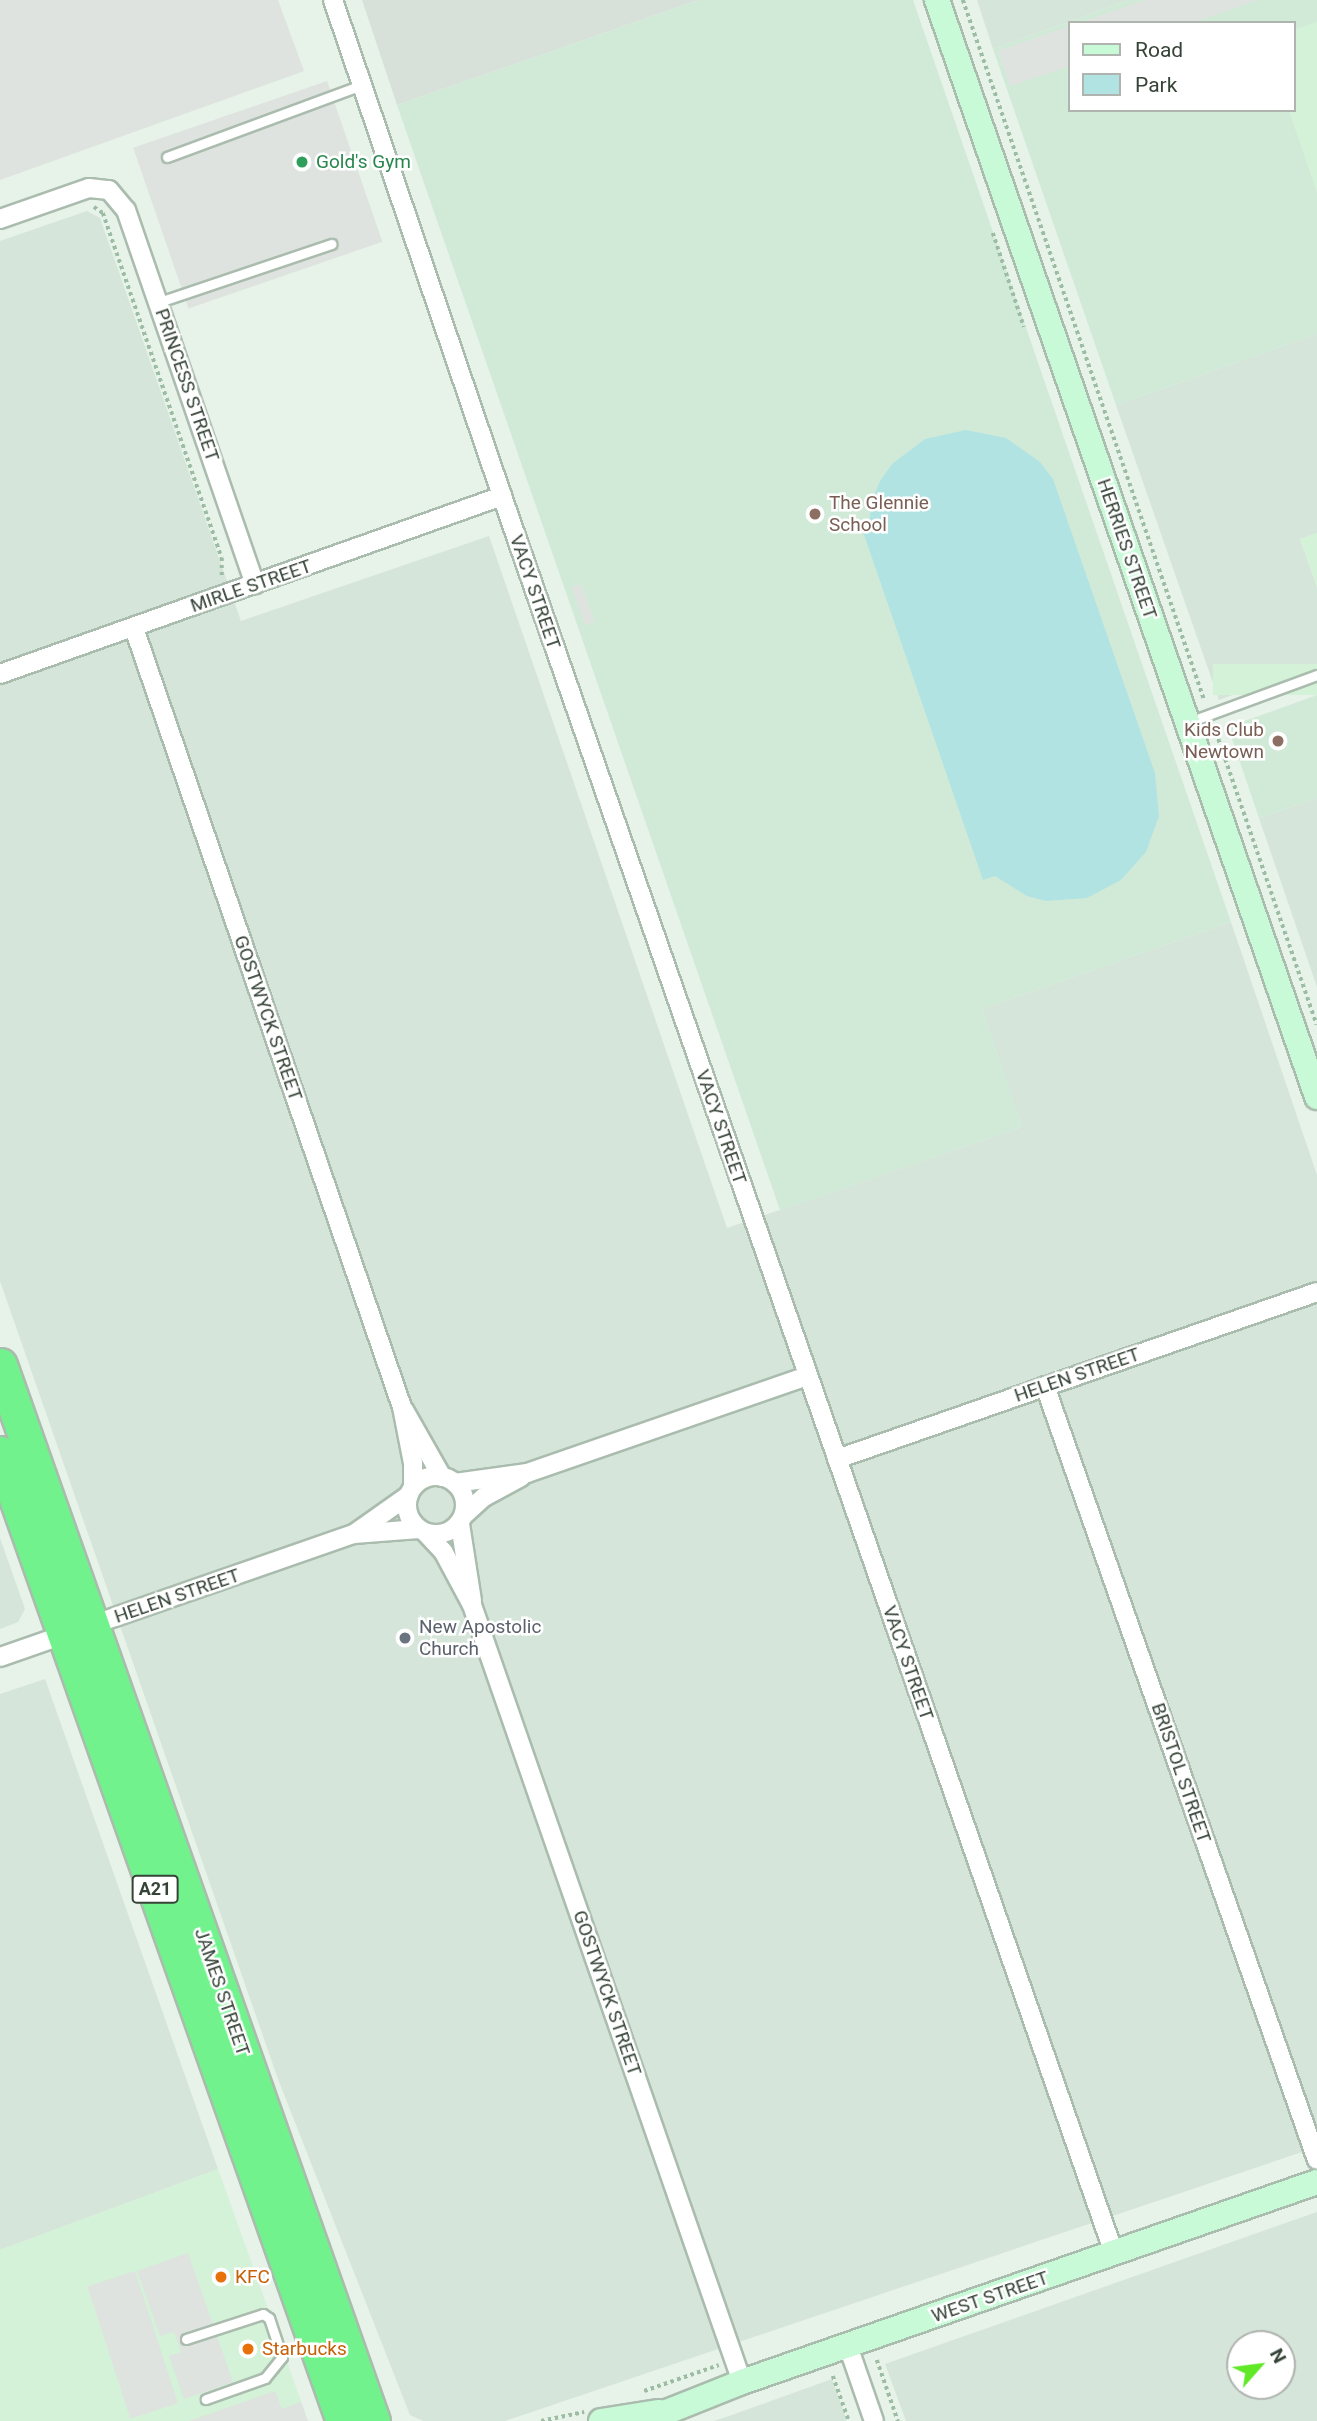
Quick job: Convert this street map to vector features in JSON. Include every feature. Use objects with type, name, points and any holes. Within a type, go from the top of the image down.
[{"type":"highway","name":"JAMES STREET","points":[[0,1366],[78,1631],[357,2418]]},
{"type":"highway","name":"JAMES STREET","points":[[0,1453],[78,1631]]},
{"type":"street","name":"VACY STREET","points":[[333,0],[807,1376],[1114,2253]]},
{"type":"street","name":"HERRIES STREET","points":[[937,0],[1317,1097]]},
{"type":"street","name":"PRINCESS STREET","points":[[84,190],[109,190],[126,210],[255,584]]},
{"type":"street","points":[[0,219],[84,190]]},
{"type":"street","name":"MIRLE STREET","points":[[2,667],[134,628],[502,496]]},
{"type":"street","name":"GOSTWYCK STREET","points":[[134,628],[402,1407],[413,1463],[411,1491]]},
{"type":"street","name":"HELEN STREET","points":[[837,1459],[1317,1292]]},
{"type":"street","points":[[527,1473],[449,1480],[429,1477],[411,1491],[408,1514],[423,1531],[445,1534],[484,1497],[527,1473],[807,1376]]},
{"type":"street","name":"BRISTOL STREET","points":[[1045,1386],[1317,2160]]},
{"type":"street","name":"GOSTWYCK STREET","points":[[402,1407],[449,1480]]},
{"type":"street","points":[[449,1480],[465,1497],[462,1520]]},
{"type":"street","name":"HELEN STREET","points":[[354,1534],[411,1491]]},
{"type":"street","name":"GOSTWYCK STREET","points":[[462,1520],[472,1605]]},
{"type":"street","name":"GOSTWYCK STREET","points":[[423,1531],[443,1551],[472,1605],[742,2382]]},
{"type":"street","name":"HELEN STREET","points":[[0,1657],[354,1534],[423,1531]]},
{"type":"street","name":"WEST STREET","points":[[601,2421],[654,2416],[742,2382],[1317,2182]]},
{"type":"street","points":[[848,2346],[874,2421]]},
{"type":"lane","points":[[167,157],[363,84]]},
{"type":"lane","points":[[159,302],[331,244]]},
{"type":"lane","points":[[1187,723],[1317,675]]},
{"type":"lane","points":[[186,2339],[263,2314],[269,2318],[282,2357],[265,2378],[206,2399]]},
{"type":"path","points":[[963,0],[1205,699]]},
{"type":"path","points":[[84,190],[92,206],[103,213],[108,226],[222,558],[222,580],[227,594]]},
{"type":"path","points":[[1213,725],[1317,1025]]},
{"type":"path","points":[[877,2360],[898,2421]]},
{"type":"path","points":[[833,2376],[849,2421]]},
{"type":"shaded area","points":[[0,0],[278,0],[304,71],[0,180]]},
{"type":"shaded area","points":[[362,0],[699,0],[397,105]]},
{"type":"shaded area","name":"The Glennie School","points":[[699,0],[913,0],[1231,922],[982,1009],[1022,1127],[780,1210],[397,105]]},
{"type":"shaded area","points":[[977,0],[1129,0],[1068,21],[993,49]]},
{"type":"shaded area","points":[[1129,0],[1317,0],[1317,22],[1296,29],[1296,21],[1071,21]]},
{"type":"shaded area","points":[[1145,0],[1257,0],[1198,21],[1085,21]]},
{"type":"shaded area","points":[[1068,22],[1068,112],[1290,112],[1317,192],[1317,334],[1116,405],[993,49]]},
{"type":"shaded area","points":[[1317,22],[1317,192],[1290,112],[1296,112],[1296,29]]},
{"type":"shaded area","points":[[1068,27],[1068,67],[1010,86],[998,51]]},
{"type":"shaded area","points":[[327,81],[382,242],[189,308],[133,148]]},
{"type":"shaded area","points":[[87,211],[100,218],[241,621],[489,536],[727,1228],[1022,1127],[982,1009],[1231,922],[1317,1175],[1317,2147],[505,2421],[423,2421],[410,2415],[278,2079],[0,1281],[0,241]]},
{"type":"shaded area","points":[[1317,334],[1317,533],[1300,539],[1317,587],[1317,664],[1219,700],[1116,405]]},
{"type":"shaded area","points":[[1317,533],[1317,587],[1300,539]]},
{"type":"shaded area","points":[[581,584],[595,622],[585,625],[572,587]]},
{"type":"shaded area","points":[[1213,664],[1317,664],[1317,695],[1213,695]]},
{"type":"shaded area","points":[[1317,695],[1317,798],[1259,818],[1228,727]]},
{"type":"shaded area","points":[[1317,798],[1317,987],[1259,818]]},
{"type":"shaded area","points":[[0,1538],[25,1609],[18,1622],[0,1629]]},
{"type":"shaded area","points":[[45,1679],[218,2169],[0,2250],[0,1694]]},
{"type":"shaded area","points":[[218,2169],[308,2421],[0,2421],[0,2250]]},
{"type":"shaded area","points":[[1317,2212],[1317,2421],[906,2421],[885,2364]]},
{"type":"shaded area","points":[[188,2253],[233,2382],[184,2399],[169,2356],[181,2352],[174,2332],[160,2336],[137,2271]]},
{"type":"shaded area","points":[[135,2271],[178,2403],[130,2419],[87,2286]]},
{"type":"shaded area","points":[[832,2379],[847,2421],[714,2421],[729,2416]]},
{"type":"shaded area","points":[[275,2391],[282,2409],[301,2402],[308,2421],[189,2421]]},
{"type":"green space","points":[[966,430],[1006,438],[1040,462],[1053,479],[1155,773],[1159,816],[1146,852],[1121,880],[1087,898],[1046,901],[1027,896],[995,876],[983,880],[863,532],[868,530],[872,501],[880,481],[892,464],[925,439]]},
{"type":"place","name":"Gold's Gym","points":[[302,162]]},
{"type":"place","name":"The Glennie School","points":[[815,514]]},
{"type":"place","name":"Kids Club Newtown","points":[[1278,741]]},
{"type":"place","name":"New Apostolic Church","points":[[405,1638]]},
{"type":"place","name":"KFC","points":[[221,2277]]},
{"type":"place","name":"Starbucks","points":[[248,2349]]}]
